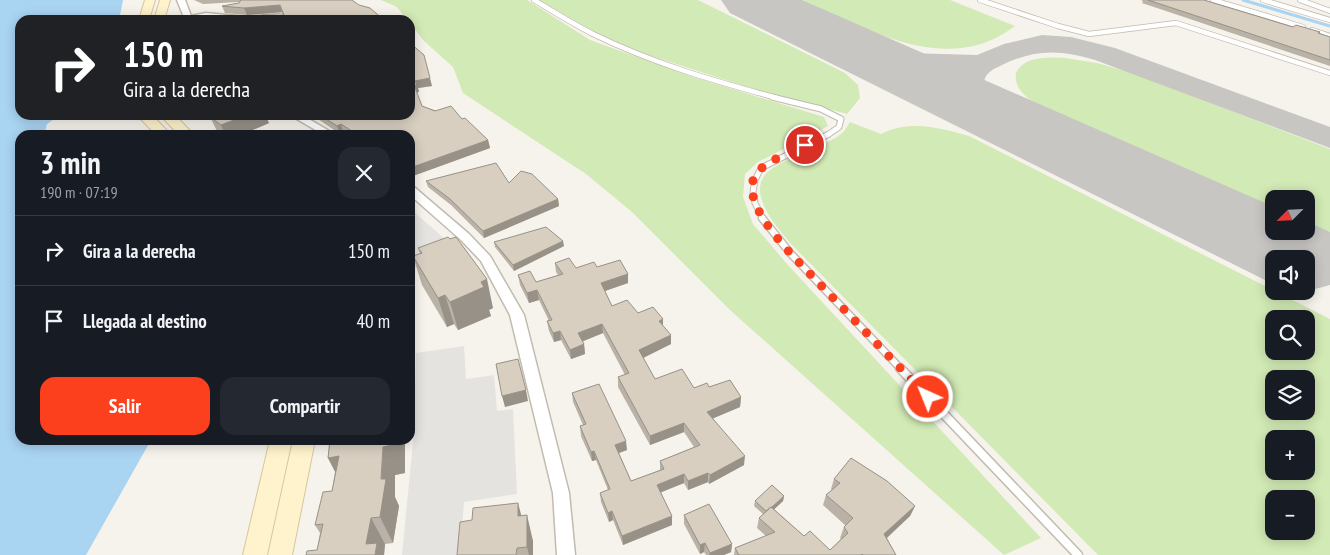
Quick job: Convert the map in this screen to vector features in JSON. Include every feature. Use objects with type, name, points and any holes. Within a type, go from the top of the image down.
[{"type":"street","points":[[146,15],[150,0]]},
{"type":"street","points":[[160,15],[165,0]]},
{"type":"street","points":[[181,0],[187,15]]},
{"type":"street","points":[[206,15],[214,15],[224,7]]},
{"type":"street","points":[[149,120],[159,130]]},
{"type":"street","points":[[172,120],[182,130]]},
{"type":"street","points":[[304,120],[322,130]]},
{"type":"street","points":[[415,193],[466,237],[486,259],[516,316],[561,493],[566,555]]},
{"type":"street","points":[[255,555],[280,445]]},
{"type":"street","points":[[280,555],[303,445]]},
{"type":"lane","points":[[534,0],[576,26],[639,54],[742,89],[820,109],[841,119],[839,127],[829,134],[761,168],[755,177],[752,188],[760,215],[770,230],[798,261],[1078,555]]},
{"type":"lane","points":[[980,0],[1058,26],[1089,34],[1176,23],[1330,73]]},
{"type":"lane","points":[[1213,0],[1330,36]]},
{"type":"lane","points":[[1263,0],[1330,20]]},
{"type":"lane","points":[[1300,0],[1330,11]]},
{"type":"green space","points":[[381,0],[527,0],[590,40],[693,77],[824,117],[828,126],[758,162],[745,174],[743,197],[753,224],[787,264],[1041,538],[1004,555],[730,310],[632,212],[586,174],[463,93],[453,67],[424,41],[415,29],[415,15],[403,15],[397,7]]},
{"type":"green space","points":[[539,0],[698,0],[845,73],[858,85],[860,98],[847,114],[744,86],[640,52],[598,34]]},
{"type":"green space","points":[[802,0],[950,0],[1015,26],[989,41],[962,48],[935,48],[880,35]]},
{"type":"green space","points":[[1052,58],[1097,63],[1132,73],[1330,149],[1330,234],[1315,228],[1315,190],[1265,190],[1265,205],[1050,111],[1032,101],[1021,92],[1016,80],[1016,73],[1025,63],[1038,59]]},
{"type":"green space","points":[[850,122],[881,134],[903,127],[925,126],[969,136],[1265,286],[1265,300],[1293,300],[1312,310],[1265,310],[1265,360],[1315,360],[1315,311],[1330,319],[1330,555],[1098,555],[792,245],[764,207],[760,186],[764,176],[773,168],[837,137]]},
{"type":"shaded area","points":[[415,213],[455,248],[415,267]]},
{"type":"shaded area","points":[[464,346],[466,379],[494,375],[497,411],[513,409],[517,494],[464,502],[460,555],[402,555],[413,445],[415,445],[416,353]]},
{"type":"water","points":[[0,0],[123,0],[120,15],[15,15],[15,120],[53,120],[47,124],[45,130],[15,130],[15,445],[148,445],[86,555],[0,555]]},
{"type":"building","points":[[241,0],[352,0],[359,5],[370,8],[378,15],[284,15],[280,5],[244,8],[222,6],[239,3]]},
{"type":"building","points":[[1148,0],[1204,0],[1293,27],[1296,25],[1320,32],[1318,33],[1330,37],[1330,60]]},
{"type":"building","points":[[415,47],[424,55],[430,78],[415,81]]},
{"type":"building","points":[[415,88],[422,106],[435,111],[451,106],[462,119],[465,118],[488,140],[415,166],[415,130],[350,130],[341,124],[337,126],[328,120],[415,120]]},
{"type":"building","points":[[214,120],[234,120],[221,125]]},
{"type":"building","points":[[496,163],[509,183],[521,171],[532,174],[558,199],[483,231],[450,199],[426,181]]},
{"type":"building","points":[[546,227],[563,241],[513,265],[494,242]]},
{"type":"building","points":[[448,237],[450,239],[456,237],[487,279],[481,282],[484,287],[450,302],[445,295],[438,298],[415,259],[415,255],[422,253],[418,248]]},
{"type":"building","points":[[569,258],[576,268],[594,262],[597,267],[620,260],[628,274],[601,283],[612,306],[627,300],[638,313],[653,307],[663,319],[659,321],[671,335],[639,350],[655,379],[682,369],[694,388],[707,383],[709,387],[730,380],[741,397],[707,412],[745,456],[710,475],[708,473],[688,481],[684,474],[657,485],[672,516],[622,536],[612,511],[608,513],[600,493],[610,489],[594,451],[591,452],[580,426],[586,424],[572,393],[599,384],[626,441],[615,445],[631,481],[664,469],[660,461],[700,445],[684,423],[650,436],[618,377],[629,373],[602,324],[578,333],[584,344],[570,350],[560,331],[553,333],[547,321],[552,320],[537,290],[527,293],[518,275],[530,271],[536,282],[563,274],[555,263]]},
{"type":"building","points":[[518,359],[526,390],[502,396],[496,364]]},
{"type":"building","points":[[329,445],[392,445],[383,447],[381,479],[386,479],[380,517],[371,518],[366,544],[377,543],[375,555],[306,555],[307,551],[317,550],[323,524],[315,525],[323,492],[332,491],[339,456],[328,458]]},
{"type":"building","points":[[851,458],[887,481],[915,506],[884,534],[896,555],[739,555],[735,548],[775,532],[759,518],[771,507],[804,536],[810,531],[830,550],[848,533],[844,527],[853,518],[826,495],[840,483],[834,479]]},
{"type":"building","points":[[772,485],[784,496],[766,511],[755,501]]},
{"type":"building","points":[[518,503],[518,516],[527,515],[527,547],[517,548],[516,555],[457,555],[460,522],[472,520],[473,508]]},
{"type":"building","points":[[709,504],[732,544],[710,553],[705,543],[700,545],[684,515]]},
{"type":"waterway","points":[[1243,0],[1330,26]]},
{"type":"taxiway","points":[[982,64],[1013,50],[1028,46],[1042,44],[1071,45],[1105,54],[1330,138]]},
{"type":"taxiway","points":[[862,52],[907,61],[982,64]]},
{"type":"taxiway","points":[[982,64],[974,71],[970,78],[970,85],[972,92],[982,105],[996,115]]},
{"type":"runway","points":[[751,0],[1285,250]]},
{"type":"route","points":[[805,145],[761,168],[755,177],[752,188],[760,215],[770,230],[791,254],[928,397]]}]
